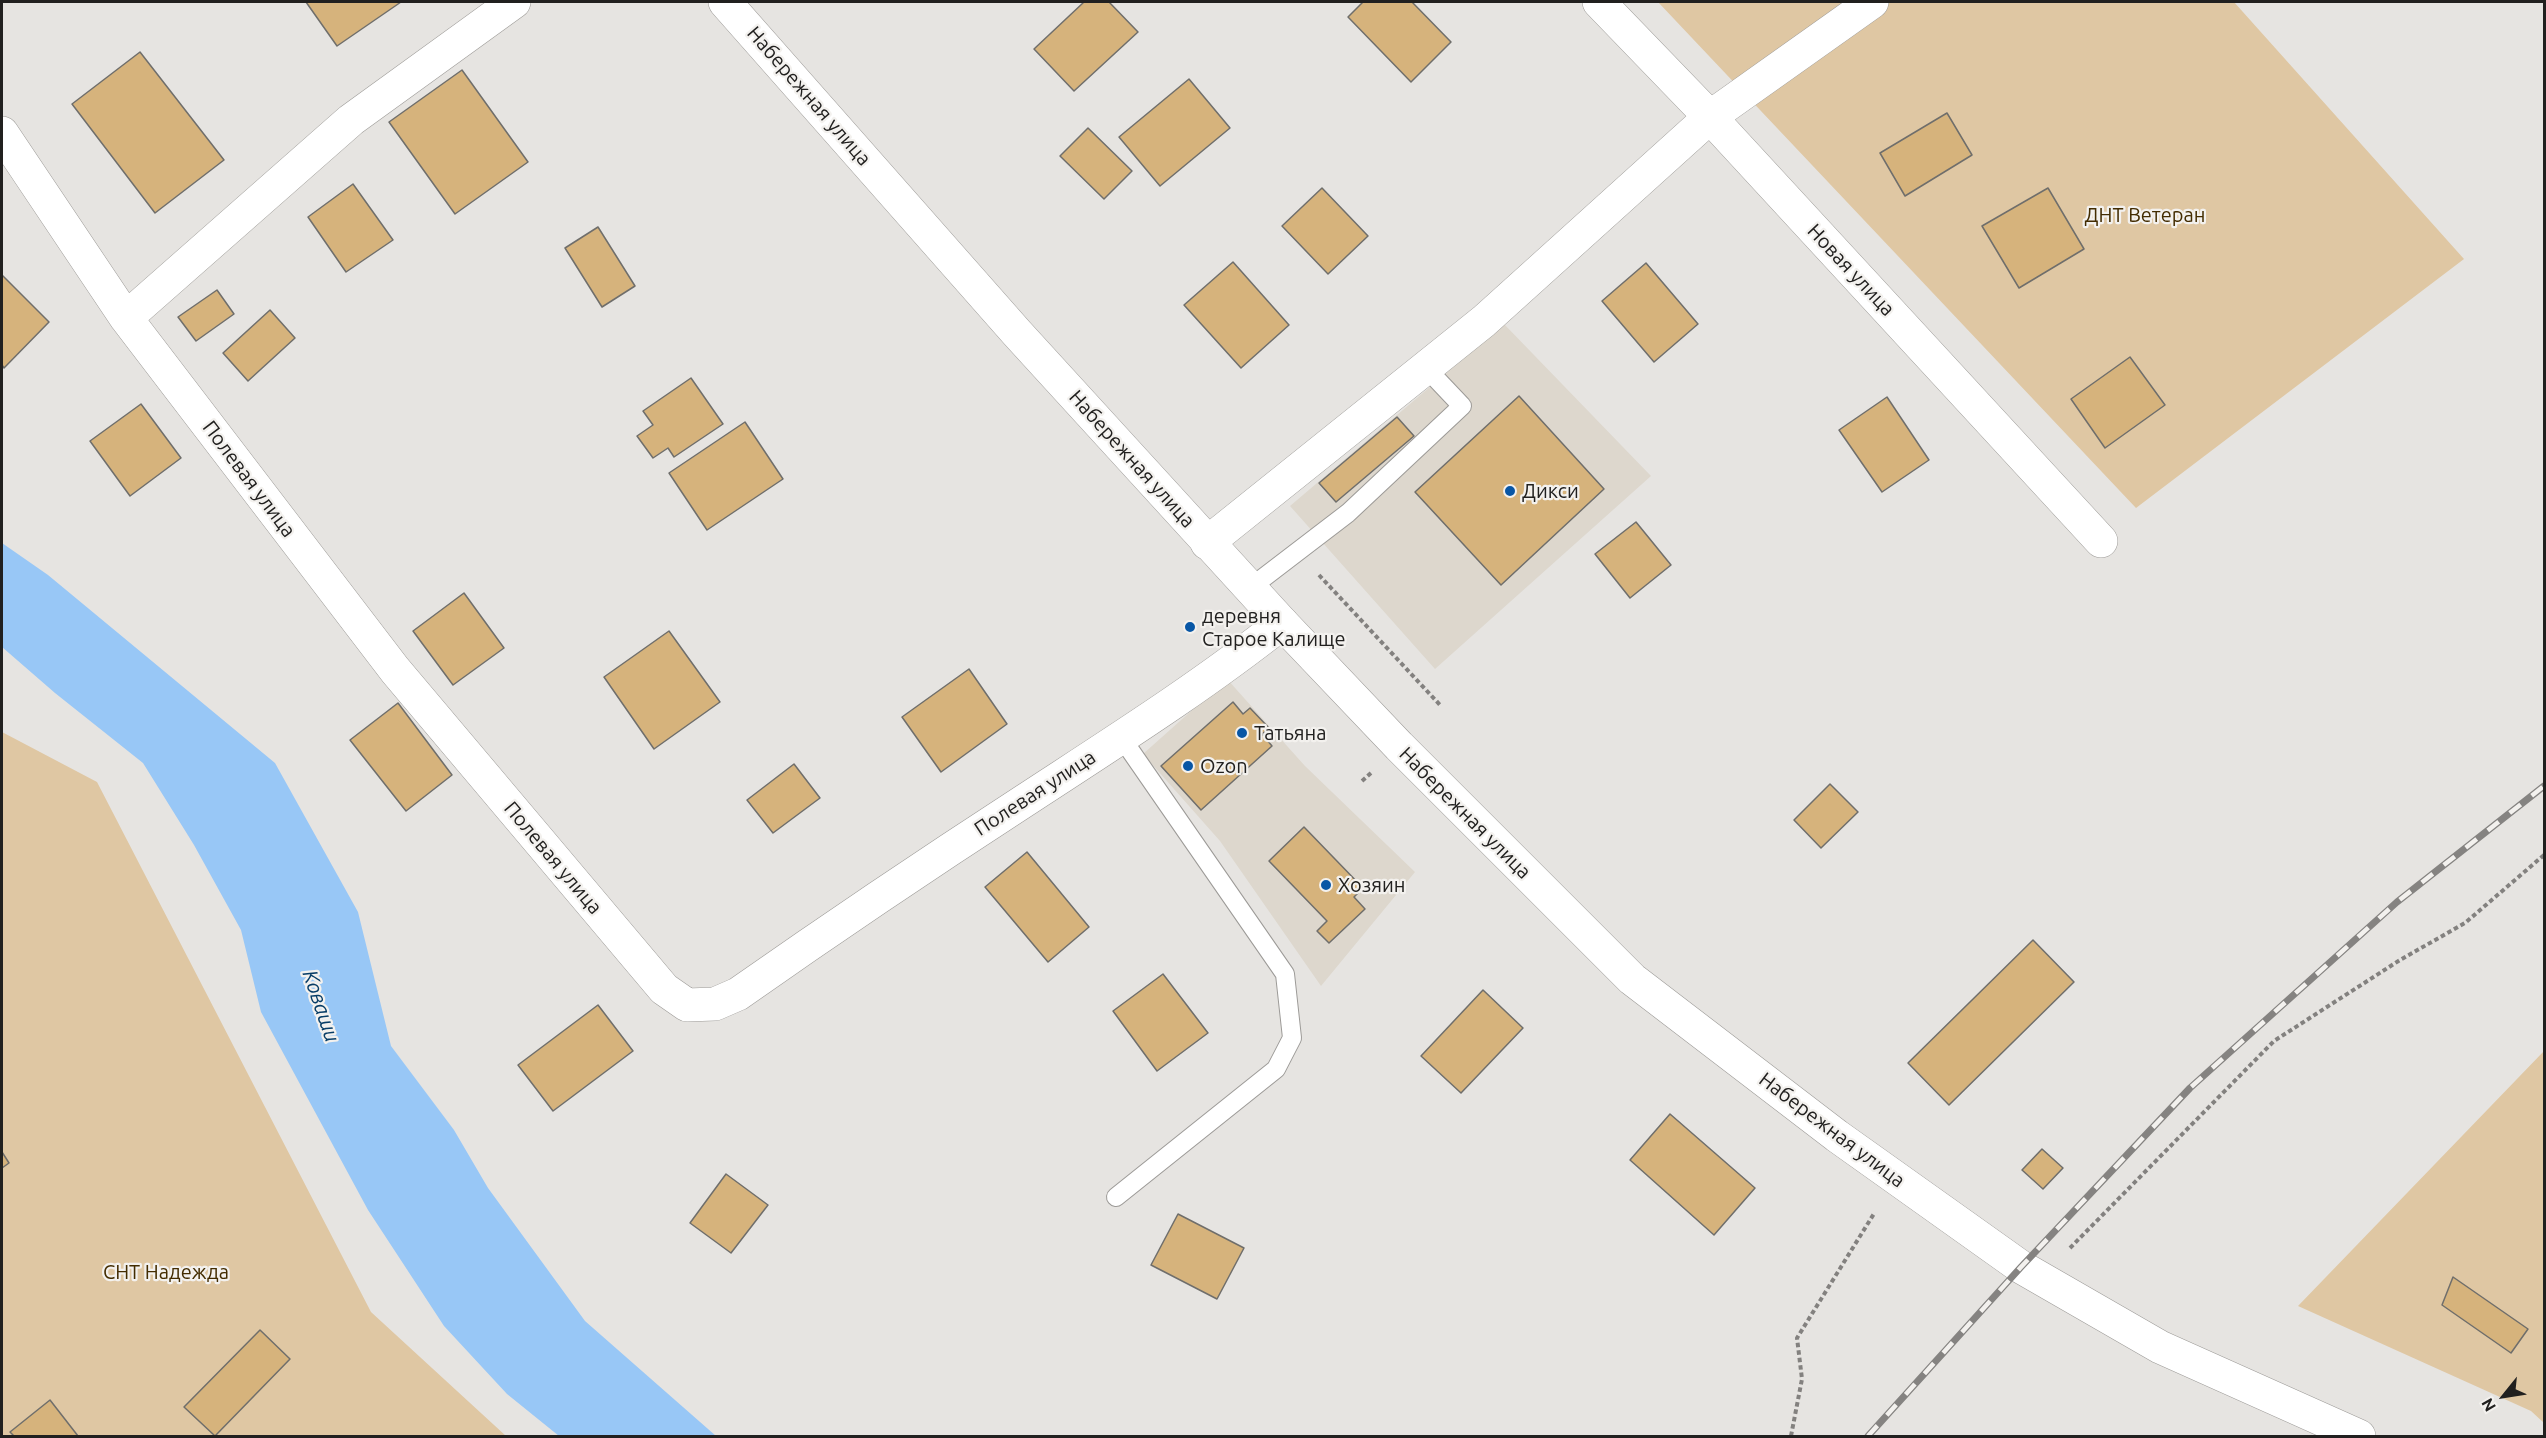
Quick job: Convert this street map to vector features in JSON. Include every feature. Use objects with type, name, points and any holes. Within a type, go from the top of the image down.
[{"type":"street","points":[[126,318],[351,120],[514,2]]},
{"type":"street","name":"Набережная улица","points":[[725,2],[1017,333],[1207,543],[1407,755],[1632,979],[1837,1136],[2021,1267],[2160,1347],[2359,1437]]},
{"type":"street","name":"Новая улица","points":[[1599,2],[1710,117],[2101,541]]},
{"type":"street","points":[[1207,543],[1484,321],[1710,117],[1872,2]]},
{"type":"street","name":"Полевая улица","points":[[2,133],[126,318],[395,670],[664,989],[687,1005],[715,1004],[738,994],[888,889],[1121,737],[1243,654],[1282,623]]},
{"type":"lane","points":[[1250,588],[1348,513],[1462,406],[1426,368]]},
{"type":"lane","points":[[1116,1197],[1276,1069],[1292,1038],[1285,974],[1121,737]]},
{"type":"path","points":[[1297,551],[1441,706]]},
{"type":"path","points":[[2064,1254],[2274,1041],[2400,960],[2464,923],[2544,855]]},
{"type":"path","points":[[1791,1437],[1802,1379],[1797,1338],[1880,1204]]},
{"type":"shaded area","points":[[1504,324],[1651,476],[1435,669],[1290,506]]},
{"type":"shaded area","points":[[1227,679],[1305,766],[1415,872],[1321,986],[1220,841],[1143,754]]},
{"type":"green space","name":"ДНТ Ветеран","points":[[1658,2],[2234,2],[2464,259],[2136,508]]},
{"type":"green space","name":"СНТ Надежда","points":[[2,732],[97,782],[371,1312],[506,1436],[2,1436]]},
{"type":"green space","points":[[2544,1051],[2544,1423],[2531,1411],[2298,1306]]},
{"type":"water","name":"Коваши","points":[[2,543],[48,575],[275,763],[358,912],[391,1046],[454,1130],[488,1188],[585,1321],[716,1436],[559,1436],[507,1394],[444,1326],[368,1210],[261,1012],[241,930],[194,845],[143,763],[55,693],[2,647]]},
{"type":"building","points":[[306,2],[401,2],[337,46]]},
{"type":"building","points":[[1084,2],[1109,2],[1138,32],[1074,91],[1034,49]]},
{"type":"building","points":[[1363,2],[1412,2],[1451,42],[1411,82],[1348,17]]},
{"type":"building","points":[[140,52],[224,160],[155,213],[72,104]]},
{"type":"building","points":[[462,70],[528,162],[455,214],[389,122]]},
{"type":"building","points":[[1189,79],[1230,128],[1160,186],[1119,137]]},
{"type":"building","points":[[1947,113],[1972,155],[1905,196],[1880,153]]},
{"type":"building","points":[[1088,128],[1132,171],[1104,199],[1060,156]]},
{"type":"building","points":[[353,184],[393,240],[346,272],[308,217]]},
{"type":"building","points":[[1322,188],[1368,236],[1328,274],[1282,226]]},
{"type":"building","points":[[2048,188],[2084,249],[2019,288],[1982,226]]},
{"type":"building","points":[[598,227],[635,286],[602,307],[565,248]]},
{"type":"building","points":[[1233,262],[1289,325],[1241,368],[1184,305]]},
{"type":"building","points":[[1646,263],[1698,324],[1654,362],[1602,301]]},
{"type":"building","points":[[2,275],[49,322],[4,368],[2,365]]},
{"type":"building","points":[[217,290],[234,314],[196,341],[178,317]]},
{"type":"building","points":[[270,310],[295,338],[248,381],[223,353]]},
{"type":"building","points":[[2130,357],[2165,405],[2105,448],[2071,399]]},
{"type":"building","points":[[691,378],[723,424],[674,457],[668,448],[653,458],[637,436],[653,425],[643,411]]},
{"type":"building","name":"Дикси","points":[[1519,396],[1604,489],[1501,585],[1415,492]]},
{"type":"building","points":[[1887,397],[1929,460],[1882,492],[1839,430]]},
{"type":"building","points":[[141,404],[181,458],[130,496],[90,441]]},
{"type":"building","points":[[1397,417],[1414,436],[1336,502],[1319,483]]},
{"type":"building","points":[[745,422],[783,479],[707,530],[669,473]]},
{"type":"building","points":[[1636,522],[1671,565],[1630,598],[1595,554]]},
{"type":"building","points":[[464,593],[504,648],[453,685],[413,631]]},
{"type":"building","points":[[669,631],[720,702],[654,749],[604,677]]},
{"type":"building","points":[[969,669],[1007,724],[941,772],[902,717]]},
{"type":"building","points":[[1233,702],[1243,714],[1250,708],[1269,728],[1262,734],[1272,746],[1201,810],[1161,766]]},
{"type":"building","points":[[398,703],[452,775],[406,811],[350,740]]},
{"type":"building","points":[[794,764],[820,798],[773,833],[747,800]]},
{"type":"building","points":[[1830,784],[1858,812],[1821,848],[1794,820]]},
{"type":"building","name":"Хозяин","points":[[1304,827],[1363,888],[1354,897],[1365,909],[1329,943],[1317,931],[1327,921],[1269,861]]},
{"type":"building","points":[[1027,852],[1089,927],[1048,962],[985,887]]},
{"type":"building","points":[[2033,940],[2074,982],[1949,1105],[1908,1063]]},
{"type":"building","points":[[1163,974],[1208,1033],[1157,1071],[1113,1011]]},
{"type":"building","points":[[1483,990],[1523,1028],[1461,1093],[1421,1056]]},
{"type":"building","points":[[598,1005],[633,1051],[553,1111],[518,1065]]},
{"type":"building","points":[[1670,1114],[1755,1188],[1714,1235],[1630,1160]]},
{"type":"building","points":[[2042,1149],[2063,1168],[2043,1189],[2022,1170]]},
{"type":"building","points":[[2,1152],[9,1163],[2,1168]]},
{"type":"building","points":[[726,1174],[768,1205],[731,1253],[690,1223]]},
{"type":"building","points":[[1178,1214],[1244,1248],[1217,1299],[1151,1265]]},
{"type":"building","points":[[2453,1277],[2528,1329],[2511,1353],[2442,1305]]},
{"type":"building","points":[[260,1330],[290,1359],[215,1436],[184,1407]]},
{"type":"building","points":[[50,1400],[78,1436],[14,1436],[10,1432]]},
{"type":"railway","points":[[1868,1436],[2021,1267],[2190,1088],[2397,902],[2544,786]]},
{"type":"place","name":"Дикси","points":[[1510,491]]},
{"type":"place","name":"деревня Старое Калище","points":[[1190,627]]},
{"type":"place","name":"Татьяна","points":[[1242,733]]},
{"type":"place","name":"Ozon","points":[[1188,766]]},
{"type":"place","name":"Хозяин","points":[[1326,885]]}]
